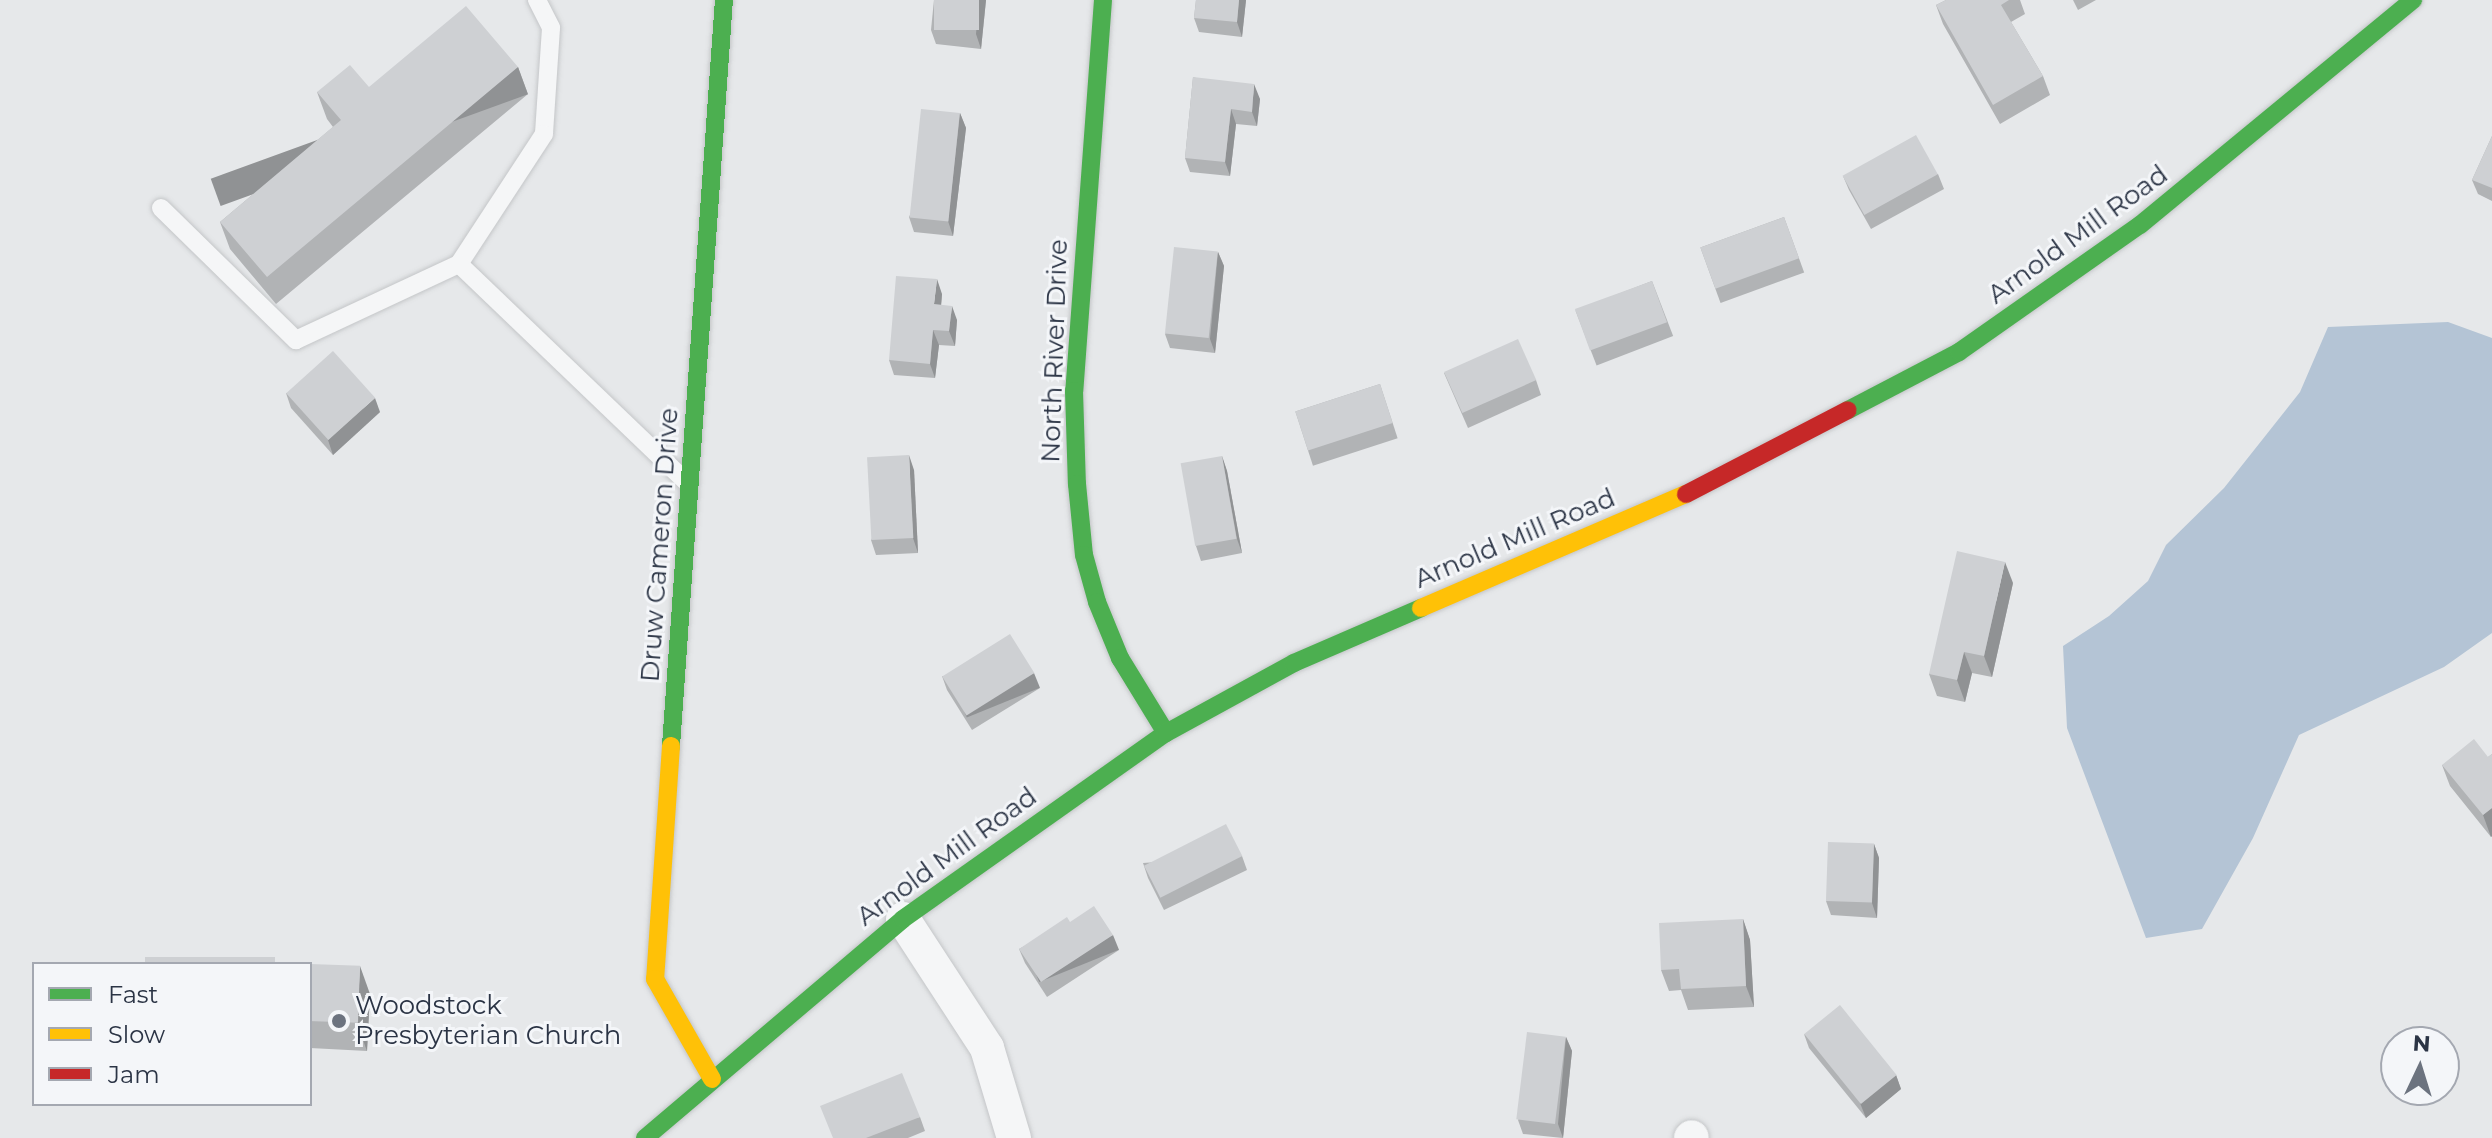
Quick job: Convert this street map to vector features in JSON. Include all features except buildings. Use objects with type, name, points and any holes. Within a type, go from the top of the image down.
[{"type":"main road","name":"Druw Cameron Drive","points":[[712,1079],[655,979],[724,0]]},
{"type":"main road","name":"North River Drive","points":[[1103,0],[1074,391],[1077,484],[1084,555],[1097,602],[1120,658],[1166,733]]},
{"type":"main road","name":"Arnold Mill Road","points":[[645,1138],[903,919],[1166,733],[1294,663],[1702,487],[1959,352],[2160,210],[2413,0]]},
{"type":"street","points":[[903,919],[987,1048],[1014,1138]]},
{"type":"lane","points":[[161,208],[296,340],[459,264],[544,134],[551,28],[537,0]]},
{"type":"lane","points":[[459,264],[690,486]]},
{"type":"water","points":[[2448,322],[2492,338],[2492,633],[2444,667],[2299,735],[2253,838],[2202,929],[2146,938],[2067,728],[2063,646],[2109,616],[2148,581],[2166,545],[2224,488],[2300,392],[2328,327]]},
{"type":"traffic: fast","points":[[671,746],[724,0]]},
{"type":"traffic: fast","points":[[1103,0],[1074,391],[1077,484],[1084,555],[1097,602],[1120,658],[1166,733]]},
{"type":"traffic: fast","points":[[1848,410],[1959,352],[2140,225],[2413,0]]},
{"type":"traffic: fast","points":[[645,1138],[903,919],[1166,733],[1294,663],[1421,608]]},
{"type":"traffic: slow","points":[[1421,608],[1686,494]]},
{"type":"traffic: slow","points":[[671,746],[655,979],[712,1079]]},
{"type":"traffic: jam","points":[[1686,494],[1848,410]]},
{"type":"place","name":"Woodstock Presbyterian Church","points":[[339,1021]]}]
